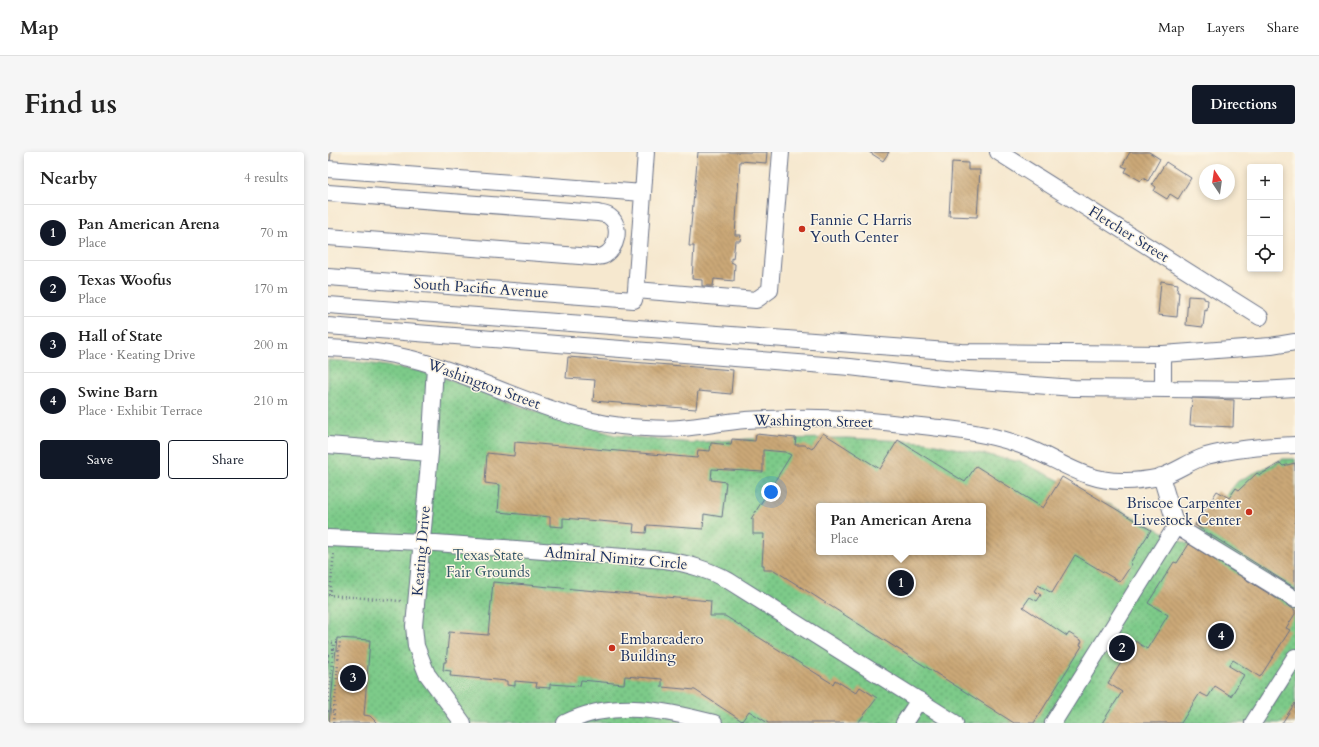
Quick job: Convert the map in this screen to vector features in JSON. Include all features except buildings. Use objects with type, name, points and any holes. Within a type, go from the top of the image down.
[{"type":"street","points":[[635,295],[646,152]]},
{"type":"street","name":"South Pacific Avenue","points":[[328,277],[635,295],[756,300],[770,290],[781,152]]},
{"type":"street","name":"Fletcher Street","points":[[998,152],[1260,317]]},
{"type":"street","points":[[328,169],[643,193]]},
{"type":"street","points":[[328,193],[598,213],[609,216],[616,224],[617,236],[612,248],[603,256],[593,257],[328,237]]},
{"type":"street","points":[[617,236],[639,238]]},
{"type":"street","points":[[328,305],[960,352],[1162,354],[1271,346],[1295,342]]},
{"type":"street","points":[[328,326],[850,367],[942,378],[1074,388],[1260,390],[1295,388]]},
{"type":"street","points":[[850,367],[851,345]]},
{"type":"street","name":"Washington Street","points":[[328,348],[381,352],[412,359],[566,413],[594,421],[621,426],[654,429],[681,428],[746,420],[794,418],[886,423],[943,429],[990,436],[1023,446],[1052,458],[1085,475],[1104,480],[1126,481],[1161,476],[1204,457],[1257,447],[1295,445]]},
{"type":"street","points":[[1162,354],[1163,389]]},
{"type":"street","name":"Keating Drive","points":[[435,366],[430,453],[414,626],[416,646],[427,674],[462,723]]},
{"type":"street","points":[[328,445],[430,453]]},
{"type":"street","points":[[1161,476],[1176,526],[1295,600]]},
{"type":"street","points":[[1053,723],[1176,526]]},
{"type":"street","name":"Admiral Nimitz Circle","points":[[331,538],[422,542],[665,560],[695,566],[710,571],[729,581],[956,723]]},
{"type":"street","points":[[1253,723],[1295,657]]},
{"type":"street","points":[[904,723],[919,700]]},
{"type":"street","points":[[565,723],[602,711],[630,708],[655,710],[684,715],[714,723]]},
{"type":"path","points":[[331,538],[329,595],[416,602]]},
{"type":"path","points":[[333,723],[340,640]]},
{"type":"path","points":[[328,642],[334,643],[333,656],[328,655]]},
{"type":"path","points":[[333,649],[339,650]]},
{"type":"path","points":[[328,661],[332,661],[328,702]]},
{"type":"path","points":[[328,711],[334,712]]},
{"type":"green space","name":"Texas State Fair Grounds","points":[[328,360],[360,362],[420,371],[458,382],[522,407],[615,435],[691,443],[748,439],[847,438],[926,442],[1021,462],[1187,544],[1238,481],[1283,459],[1295,459],[1295,723],[328,723]]},
{"type":"place","name":"Fannie C Harris Youth Center","points":[[802,229]]},
{"type":"place","name":"Briscoe Carpenter Livestock Center","points":[[1249,512]]},
{"type":"place","name":"Pan American Arena","points":[[901,583]]},
{"type":"place","name":"Swine Barn","points":[[1221,636]]},
{"type":"place","name":"Embarcadero Building","points":[[612,648]]},
{"type":"place","name":"Texas Woofus","points":[[1122,648]]},
{"type":"place","name":"Hall of State","points":[[353,678]]}]
